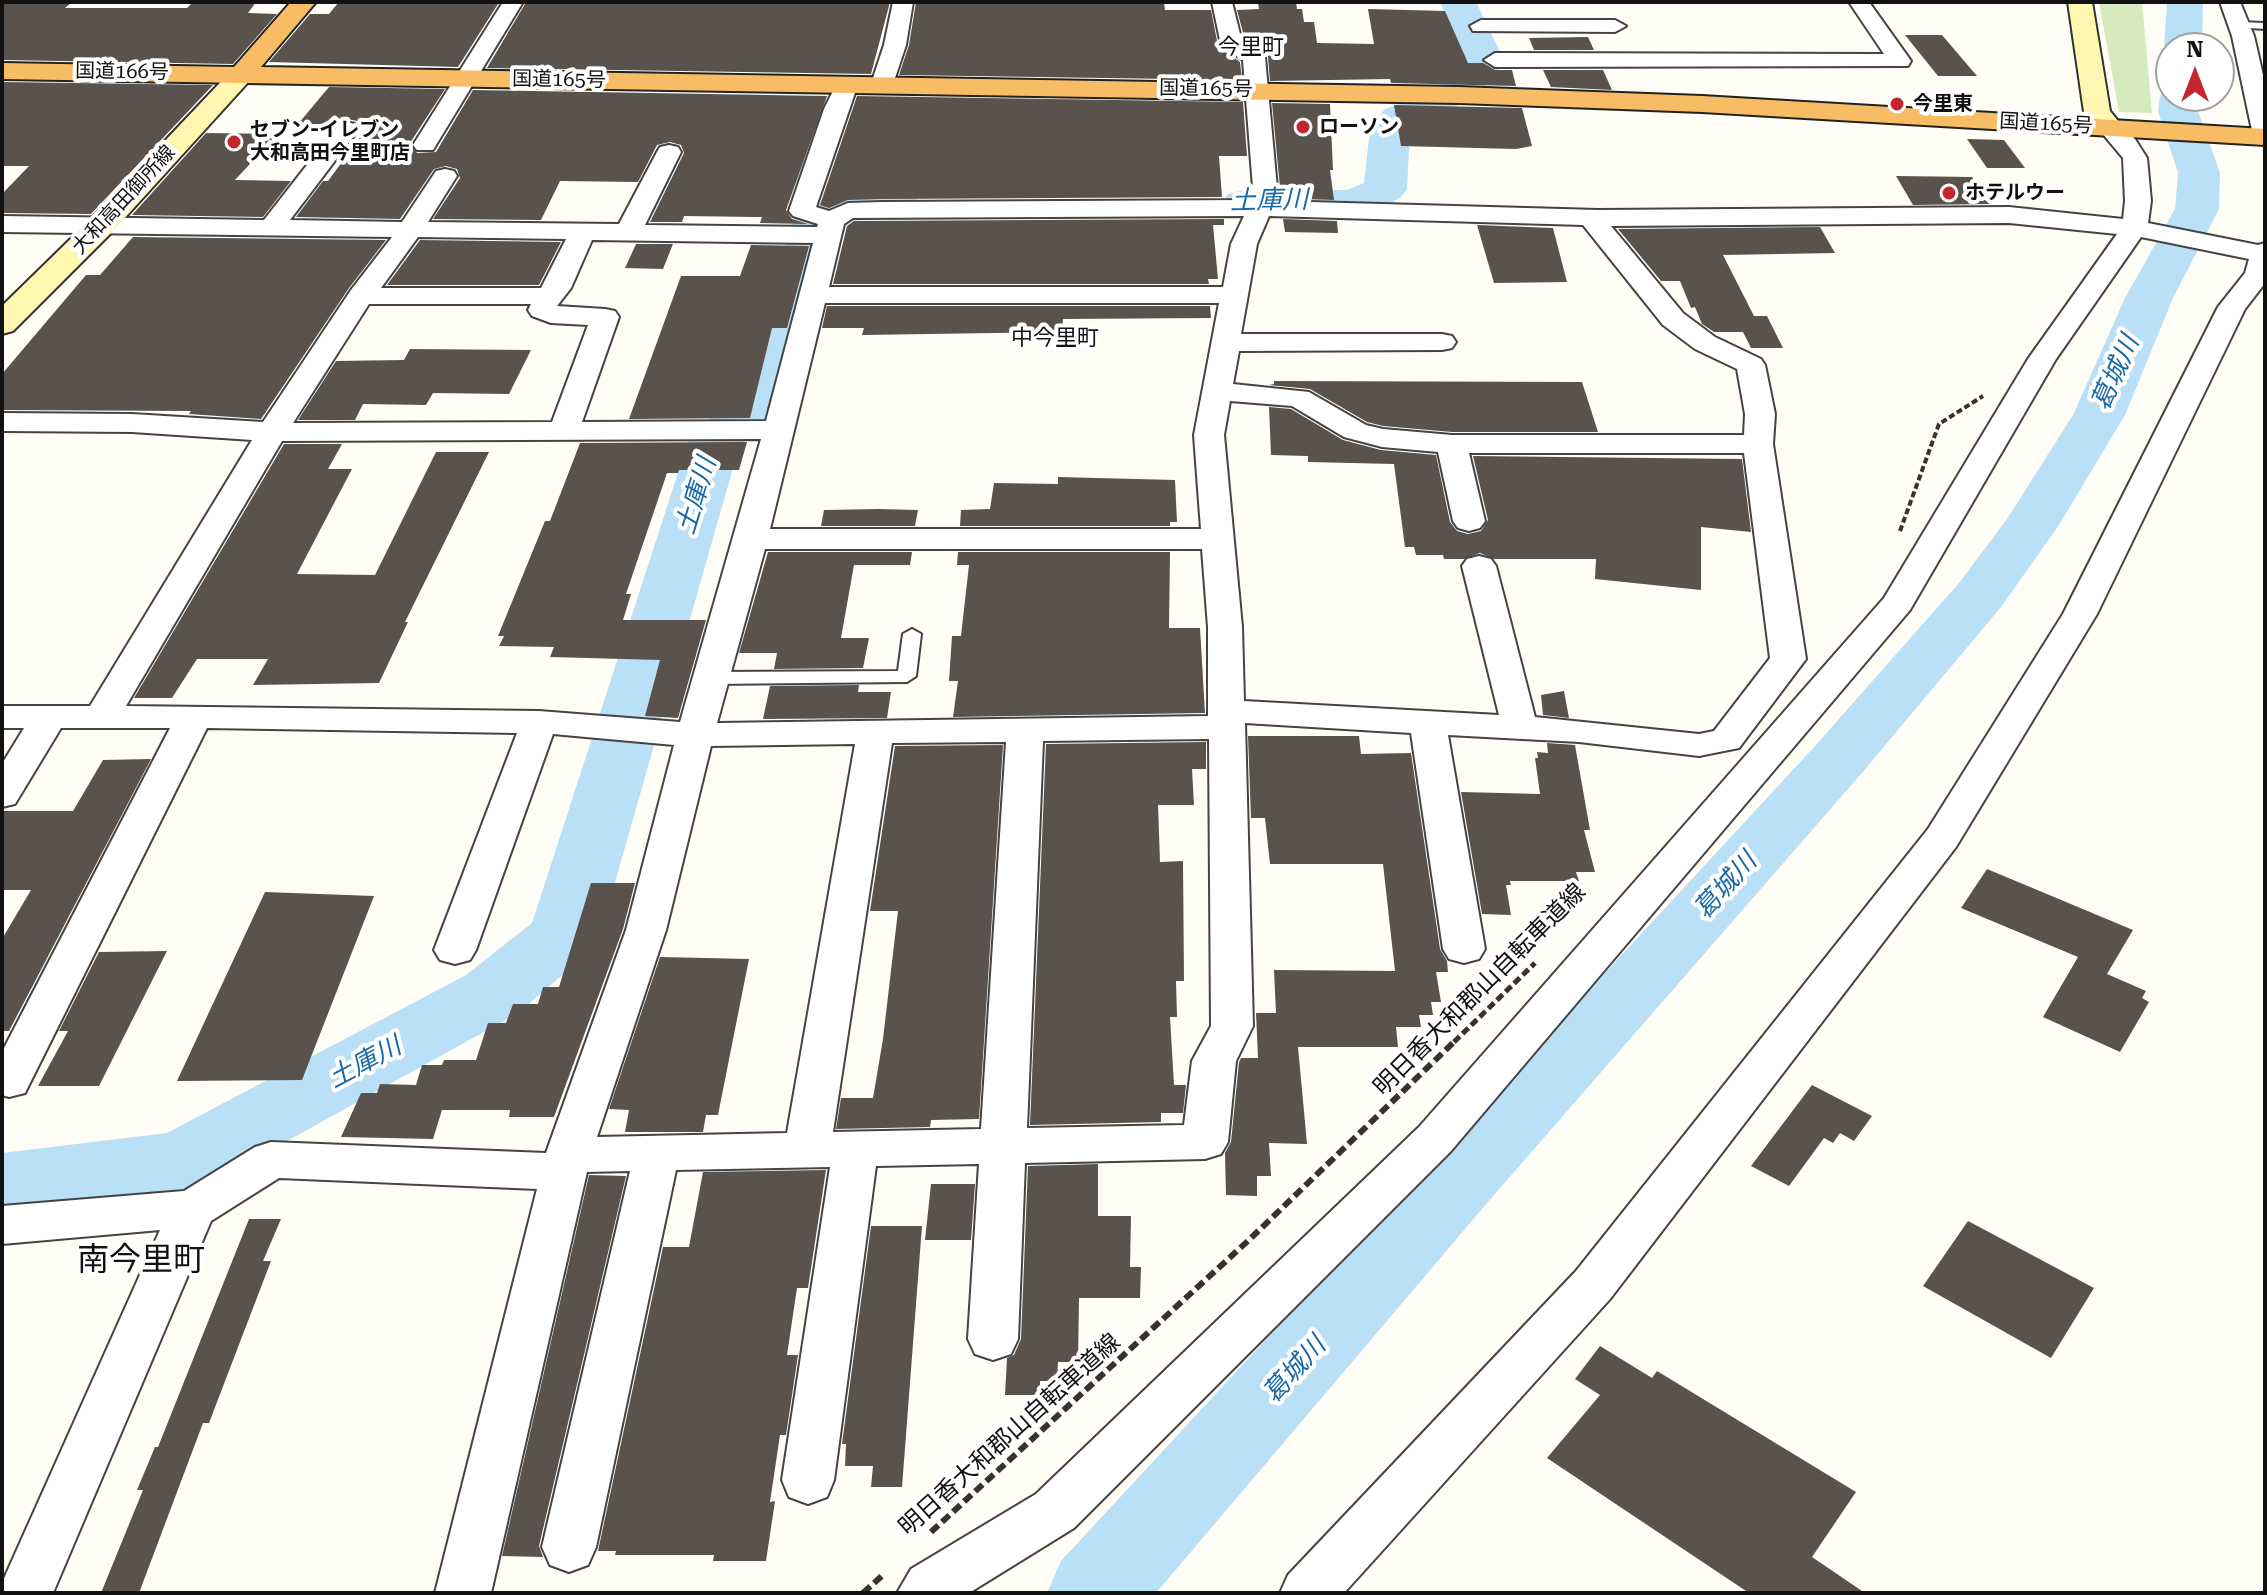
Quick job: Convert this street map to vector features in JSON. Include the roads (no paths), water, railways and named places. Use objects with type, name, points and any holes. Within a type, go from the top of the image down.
[{"type":"highway","points":[[242,74],[304,2]]},
{"type":"highway","name":"国道166号","points":[[2,71],[242,74]]},
{"type":"highway","name":"国道165号","points":[[242,74],[1431,94],[1702,104],[2258,136]]},
{"type":"main road","points":[[2080,2],[2097,112],[2109,127]]},
{"type":"main road","name":"大和高田御所線","points":[[2,324],[101,226],[242,74]]},
{"type":"street","points":[[425,145],[513,2]]},
{"type":"street","points":[[882,84],[895,45],[903,2]]},
{"type":"street","points":[[2,1225],[193,1209],[271,1160],[566,1163],[657,1153],[1205,1142],[1214,1061],[1232,1026],[1225,627],[1209,435],[1244,244],[1265,188],[1254,57],[1232,45],[1222,2]]},
{"type":"street","points":[[1540,2],[1549,26]]},
{"type":"street","points":[[1606,2],[1625,54],[1622,60]]},
{"type":"street","points":[[1495,60],[1900,61],[1859,2]]},
{"type":"street","points":[[2230,2],[2239,25],[2258,136]]},
{"type":"street","points":[[1481,26],[1615,26]]},
{"type":"street","points":[[824,222],[802,211],[847,84]]},
{"type":"street","points":[[911,1578],[930,1587],[1055,1511],[1435,1139],[1898,603],[2042,359],[2139,229],[2135,158],[2127,144],[2109,127]]},
{"type":"street","points":[[270,229],[347,129]]},
{"type":"street","points":[[628,233],[669,152]]},
{"type":"street","points":[[102,716],[272,432],[361,296],[408,247],[445,176]]},
{"type":"street","points":[[453,255],[578,243],[628,233],[824,222],[848,211],[1260,208],[1591,218],[2009,215],[2139,229],[2263,268],[2232,307],[2080,614],[1942,838],[1593,1285],[1308,1593]]},
{"type":"street","points":[[2,717],[539,722],[695,735],[1025,730],[1226,719],[1520,728],[1699,745],[1726,740],[1788,659],[1758,444],[1760,414],[1751,365],[1705,343],[1673,319],[1591,218]]},
{"type":"street","points":[[463,1593],[566,1163],[646,930],[695,735],[751,539],[812,295],[824,222]]},
{"type":"street","points":[[2,224],[270,229],[408,247],[578,243]]},
{"type":"street","points":[[564,431],[605,317],[561,317],[542,310],[548,296],[557,288],[578,243]]},
{"type":"street","points":[[812,295],[1236,295]]},
{"type":"street","points":[[361,296],[548,296]]},
{"type":"street","points":[[1227,343],[1442,342]]},
{"type":"street","points":[[1218,391],[1299,398],[1355,431],[1382,438],[1452,444],[1758,444]]},
{"type":"street","points":[[2,422],[132,423],[272,432],[779,430]]},
{"type":"street","points":[[1452,444],[1469,521]]},
{"type":"street","points":[[751,539],[1218,539]]},
{"type":"street","points":[[1479,566],[1520,728]]},
{"type":"street","points":[[2,795],[49,717]]},
{"type":"street","points":[[9,1081],[194,717]]},
{"type":"street","points":[[455,950],[539,722]]},
{"type":"street","points":[[1428,725],[1464,949]]},
{"type":"street","points":[[993,1339],[1025,730]]},
{"type":"street","points":[[807,1150],[875,732]]},
{"type":"street","points":[[808,1480],[855,1150]]},
{"type":"street","points":[[569,1547],[657,1153]]},
{"type":"street","points":[[25,1593],[193,1209]]},
{"type":"lane","points":[[2239,25],[2265,26]]},
{"type":"lane","points":[[712,678],[907,676],[912,634]]},
{"type":"waterway","name":"土庫川","points":[[1243,203],[1347,203],[1365,200],[1385,189],[1390,129],[1399,118],[1432,105],[1465,86],[1486,62],[1458,2]]},
{"type":"waterway","name":"葛城川","points":[[2184,32],[2185,2]]},
{"type":"waterway","name":"葛城川","points":[[1095,1593],[1459,1181],[1838,760],[1980,595],[2031,525],[2099,415],[2149,298],[2197,209],[2199,173],[2178,112]]},
{"type":"waterway","name":"土庫川","points":[[2,1185],[146,1169],[187,1159],[492,994],[564,935],[714,442],[735,422],[763,404],[815,219],[840,208],[900,206]]},
{"type":"place","name":"今里東","points":[[1897,104]]},
{"type":"place","name":"ローソン","points":[[1303,127]]},
{"type":"place","name":"セブン-イレブン 大和高田今里町店","points":[[234,142]]},
{"type":"place","name":"ホテルウー","points":[[1949,193]]},
{"type":"district","name":"今里町","points":[[1251,48]]},
{"type":"district","name":"中今里町","points":[[1055,339]]},
{"type":"district","name":"南今里町","points":[[141,1261]]}]
